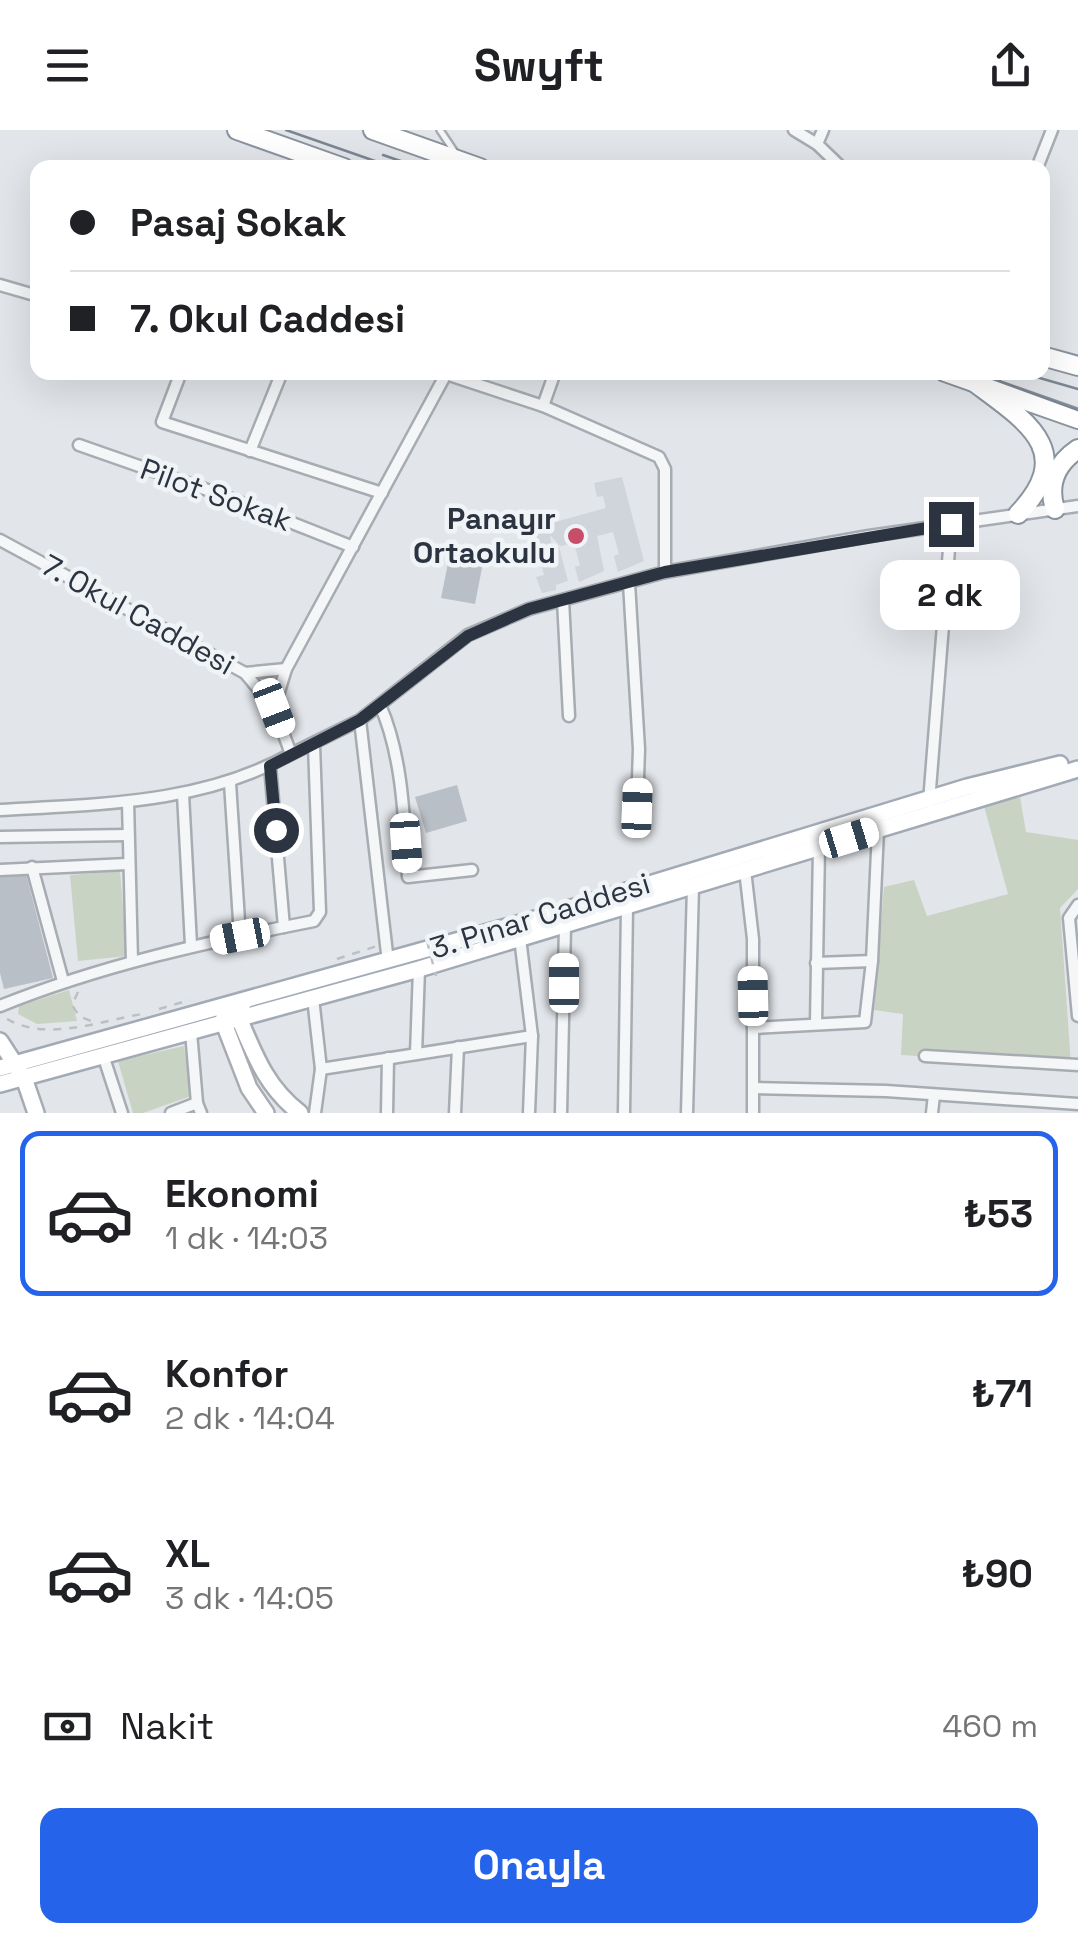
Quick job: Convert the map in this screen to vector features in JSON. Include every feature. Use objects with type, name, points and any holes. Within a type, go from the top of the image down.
[{"type":"highway","points":[[237,130],[321,160]]},
{"type":"highway","points":[[373,130],[460,160]]},
{"type":"highway","points":[[1050,358],[1078,366]]},
{"type":"highway","points":[[968,380],[1078,418]]},
{"type":"highway","points":[[974,382],[1013,411],[1048,454],[1040,507]]},
{"type":"highway","points":[[1040,507],[1058,467],[1078,449]]},
{"type":"main road","name":"3. Pınar Caddesi","points":[[8,1075],[34,1058],[388,962],[1078,759]]},
{"type":"main road","name":"3. Pınar Caddesi","points":[[229,1018],[314,998],[565,926],[878,830],[928,806],[1078,769]]},
{"type":"main road","points":[[266,1113],[249,1088],[229,1018],[233,1007],[269,996]]},
{"type":"main road","points":[[202,1013],[229,1018],[279,1097],[300,1113]]},
{"type":"main road","points":[[2,1031],[8,1075],[104,1056],[229,1018]]},
{"type":"main road","points":[[2,1031],[18,1051],[34,1058]]},
{"type":"street","points":[[794,130],[834,160]]},
{"type":"street","points":[[817,144],[823,130]]},
{"type":"street","points":[[1040,160],[1052,130]]},
{"type":"street","points":[[0,285],[30,294]]},
{"type":"street","points":[[178,380],[162,422],[382,493]]},
{"type":"street","points":[[250,450],[279,380]]},
{"type":"street","points":[[274,708],[286,669],[439,380]]},
{"type":"street","points":[[464,380],[544,406],[659,457],[665,469],[665,572]]},
{"type":"street","points":[[544,406],[553,380]]},
{"type":"street","name":"Pilot Sokak","points":[[79,445],[220,494],[353,547]]},
{"type":"street","points":[[0,810],[128,802],[230,783],[360,720],[468,636],[529,609],[665,572],[1040,507],[1078,506]]},
{"type":"street","points":[[928,806],[951,524]]},
{"type":"street","name":"7. Okul Caddesi","points":[[0,540],[244,673],[274,708],[292,754]]},
{"type":"street","points":[[628,583],[639,749],[637,808]]},
{"type":"street","points":[[563,600],[569,716]]},
{"type":"street","points":[[244,673],[286,669]]},
{"type":"street","points":[[380,705],[388,722],[398,777],[408,877],[472,870]]},
{"type":"street","points":[[360,720],[388,962]]},
{"type":"street","points":[[0,1006],[63,981],[191,945],[314,921],[320,912],[314,744]]},
{"type":"street","points":[[270,766],[284,927]]},
{"type":"street","points":[[230,783],[240,936]]},
{"type":"street","points":[[183,794],[191,945]]},
{"type":"street","points":[[128,802],[132,962]]},
{"type":"street","points":[[753,1028],[865,1022],[878,830]]},
{"type":"street","points":[[0,837],[127,834]]},
{"type":"street","points":[[816,1024],[819,847]]},
{"type":"street","points":[[0,870],[127,864]]},
{"type":"street","points":[[32,867],[63,981]]},
{"type":"street","points":[[745,870],[753,939],[753,1113]]},
{"type":"street","points":[[687,1113],[693,886]]},
{"type":"street","points":[[1078,904],[1069,918],[1078,1016]]},
{"type":"street","points":[[624,1113],[627,907]]},
{"type":"street","points":[[562,1113],[565,926]]},
{"type":"street","points":[[520,938],[532,1036],[529,1113]]},
{"type":"street","points":[[816,964],[872,961]]},
{"type":"street","points":[[416,1054],[419,969]]},
{"type":"street","points":[[314,998],[321,1069],[314,1113]]},
{"type":"street","points":[[171,1113],[199,1108],[190,1032]]},
{"type":"street","points":[[321,1069],[532,1036]]},
{"type":"street","points":[[455,1113],[458,1048]]},
{"type":"street","points":[[104,1056],[122,1113]]},
{"type":"street","points":[[924,1056],[1078,1065]]},
{"type":"street","points":[[386,1113],[388,1058]]},
{"type":"street","points":[[754,1088],[1078,1104]]},
{"type":"street","points":[[932,1113],[934,1095]]},
{"type":"lane","points":[[440,130],[460,160]]},
{"type":"path","points":[[427,940],[436,976]]},
{"type":"path","points":[[325,963],[386,943]]},
{"type":"path","points":[[85,983],[72,1005],[79,1016],[96,1022]]},
{"type":"path","points":[[2,1031],[67,1028],[148,1013],[189,1000]]},
{"type":"shaded area","name":"Panayır Ortaokulu","points":[[622,477],[644,561],[618,572],[614,556],[619,554],[613,532],[597,536],[604,571],[579,582],[575,567],[580,565],[574,543],[560,546],[550,535],[552,548],[559,547],[568,581],[556,585],[556,590],[542,593],[536,577],[544,575],[538,550],[530,551],[526,530],[606,508],[603,496],[597,497],[594,483]]},
{"type":"green space","points":[[1020,797],[1026,832],[1078,840],[1078,889],[1060,908],[1071,1065],[901,1055],[903,1014],[874,1010],[884,887],[914,880],[927,916],[1008,894],[984,806]]},
{"type":"green space","points":[[120,871],[127,956],[78,961],[70,875]]},
{"type":"green space","points":[[69,990],[77,1021],[37,1024],[18,1014],[19,1006]]},
{"type":"green space","points":[[184,1046],[191,1096],[133,1113],[118,1061]]},
{"type":"building","points":[[451,548],[485,552],[475,604],[441,598]]},
{"type":"building","points":[[457,785],[467,821],[426,833],[415,797]]},
{"type":"building","points":[[26,874],[53,978],[4,989],[0,973],[0,877]]},
{"type":"tram line","points":[[286,130],[372,160]]},
{"type":"tram line","points":[[383,155],[398,160]]},
{"type":"tram line","points":[[996,380],[1078,410]]},
{"type":"tram line","points":[[1047,380],[1078,389]]},
{"type":"place","name":"Panayır Ortaokulu","points":[[576,536]]},
{"type":"route","points":[[276,830],[270,766],[360,720],[468,636],[529,609],[665,572],[951,524]]}]
